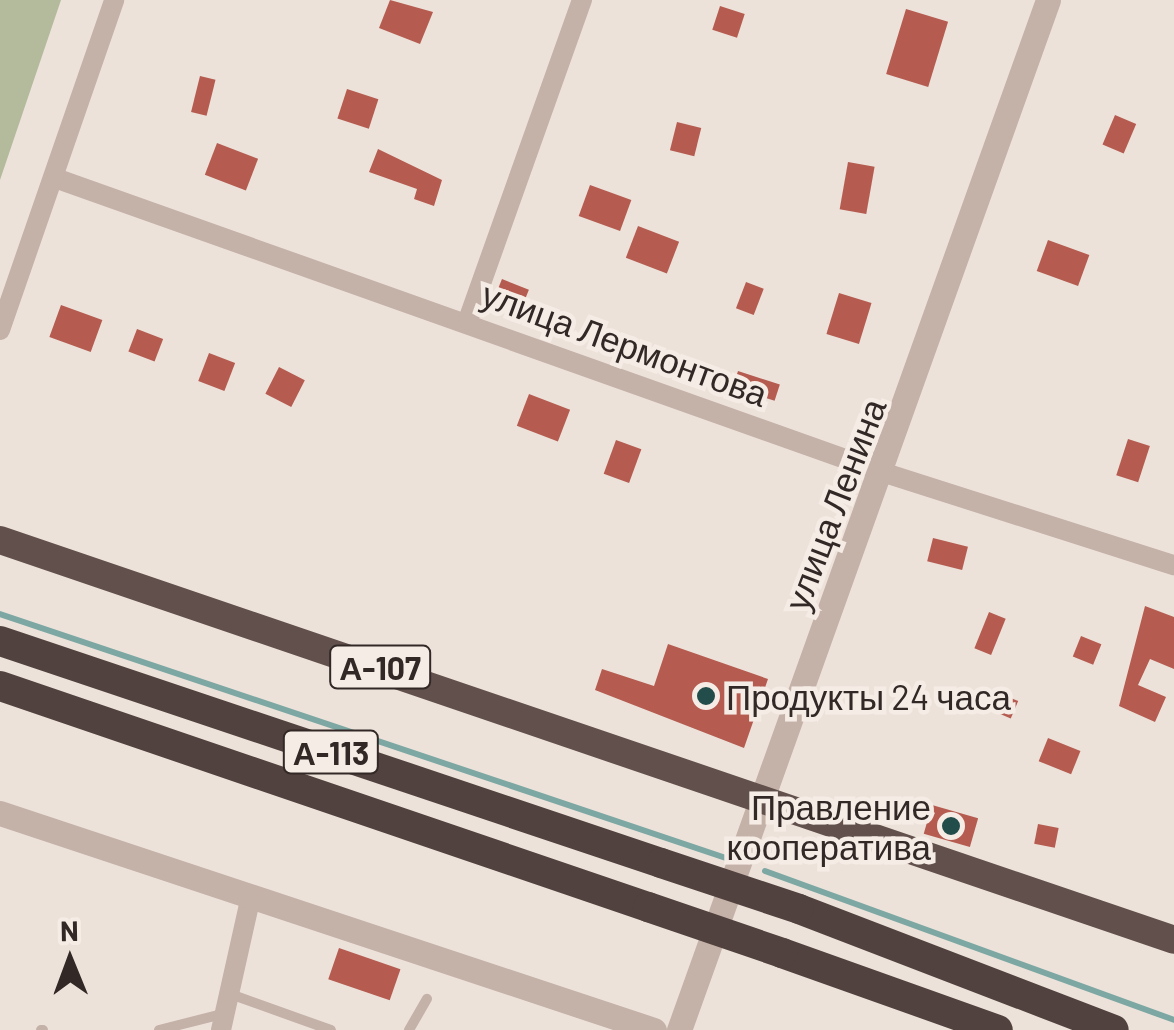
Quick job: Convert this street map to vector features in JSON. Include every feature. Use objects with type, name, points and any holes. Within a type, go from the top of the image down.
[{"type":"highway","name":"А-107","points":[[0,540],[1174,940]]},
{"type":"highway","name":"А-113","points":[[0,640],[799,908],[1114,1030]]},
{"type":"highway","name":"А-113","points":[[0,686],[998,1030]]},
{"type":"street","points":[[0,330],[114,0]]},
{"type":"street","points":[[468,320],[582,0]]},
{"type":"street","name":"улица Ленина","points":[[679,1030],[758,799],[885,474],[1048,0]]},
{"type":"street","name":"улица Лермонтова","points":[[55,178],[468,320],[885,474],[1174,565]]},
{"type":"street","points":[[0,814],[250,900],[654,1030]]},
{"type":"street","points":[[227,1013],[250,900]]},
{"type":"lane","points":[[409,1030],[427,1000]]},
{"type":"lane","points":[[159,1030],[227,1013],[331,1030]]},
{"type":"green space","points":[[0,0],[61,0],[0,180]]},
{"type":"building","points":[[390,0],[433,12],[420,44],[379,28]]},
{"type":"building","points":[[720,6],[745,14],[737,38],[712,30]]},
{"type":"building","points":[[906,9],[948,22],[928,87],[886,74]]},
{"type":"building","points":[[200,76],[216,80],[207,116],[191,112]]},
{"type":"building","points":[[347,89],[378,99],[369,129],[337,118]]},
{"type":"building","points":[[1115,115],[1136,124],[1124,153],[1102,144]]},
{"type":"building","points":[[677,122],[701,128],[694,156],[670,150]]},
{"type":"building","points":[[217,143],[258,159],[246,191],[205,175]]},
{"type":"building","points":[[378,149],[442,180],[434,206],[414,199],[417,189],[369,172]]},
{"type":"building","points":[[848,162],[875,167],[866,214],[840,209]]},
{"type":"building","points":[[590,185],[631,200],[620,231],[579,216]]},
{"type":"building","points":[[638,226],[679,242],[667,274],[626,258]]},
{"type":"building","points":[[1048,240],[1089,255],[1078,286],[1037,271]]},
{"type":"building","points":[[502,279],[529,290],[522,307],[495,297]]},
{"type":"building","points":[[746,282],[764,289],[754,315],[736,308]]},
{"type":"building","points":[[839,293],[872,303],[859,344],[826,334]]},
{"type":"building","points":[[61,305],[102,320],[91,352],[49,337]]},
{"type":"building","points":[[137,329],[163,339],[155,361],[128,351]]},
{"type":"building","points":[[209,353],[235,363],[224,391],[198,381]]},
{"type":"building","points":[[279,367],[305,380],[291,407],[265,394]]},
{"type":"building","points":[[738,371],[780,385],[775,401],[733,387]]},
{"type":"building","points":[[529,394],[570,410],[558,442],[517,426]]},
{"type":"building","points":[[1128,439],[1150,446],[1138,482],[1116,475]]},
{"type":"building","points":[[616,440],[641,449],[629,483],[604,474]]},
{"type":"building","points":[[933,538],[968,547],[962,570],[927,561]]},
{"type":"building","points":[[1145,606],[1174,617],[1174,669],[1150,659],[1138,685],[1166,697],[1155,722],[1119,706]]},
{"type":"building","points":[[989,612],[1006,619],[991,655],[974,648]]},
{"type":"building","points":[[1081,636],[1101,644],[1093,665],[1073,656]]},
{"type":"building","name":"Продукты 24 часа","points":[[668,644],[768,679],[744,748],[595,690],[602,669],[654,686]]},
{"type":"building","points":[[997,692],[1018,701],[1011,718],[990,709]]},
{"type":"building","points":[[1048,738],[1080,751],[1071,774],[1039,761]]},
{"type":"building","name":"Правление кооператива","points":[[932,805],[978,818],[970,847],[924,834]]},
{"type":"building","points":[[1038,824],[1059,828],[1055,848],[1034,844]]},
{"type":"building","points":[[339,948],[400,969],[390,1000],[328,979]]},
{"type":"waterway","points":[[0,614],[732,860]]},
{"type":"waterway","points":[[765,871],[1174,1020]]},
{"type":"place","name":"Продукты 24 часа","points":[[706,696]]},
{"type":"place","name":"Правление кооператива","points":[[951,826]]}]
